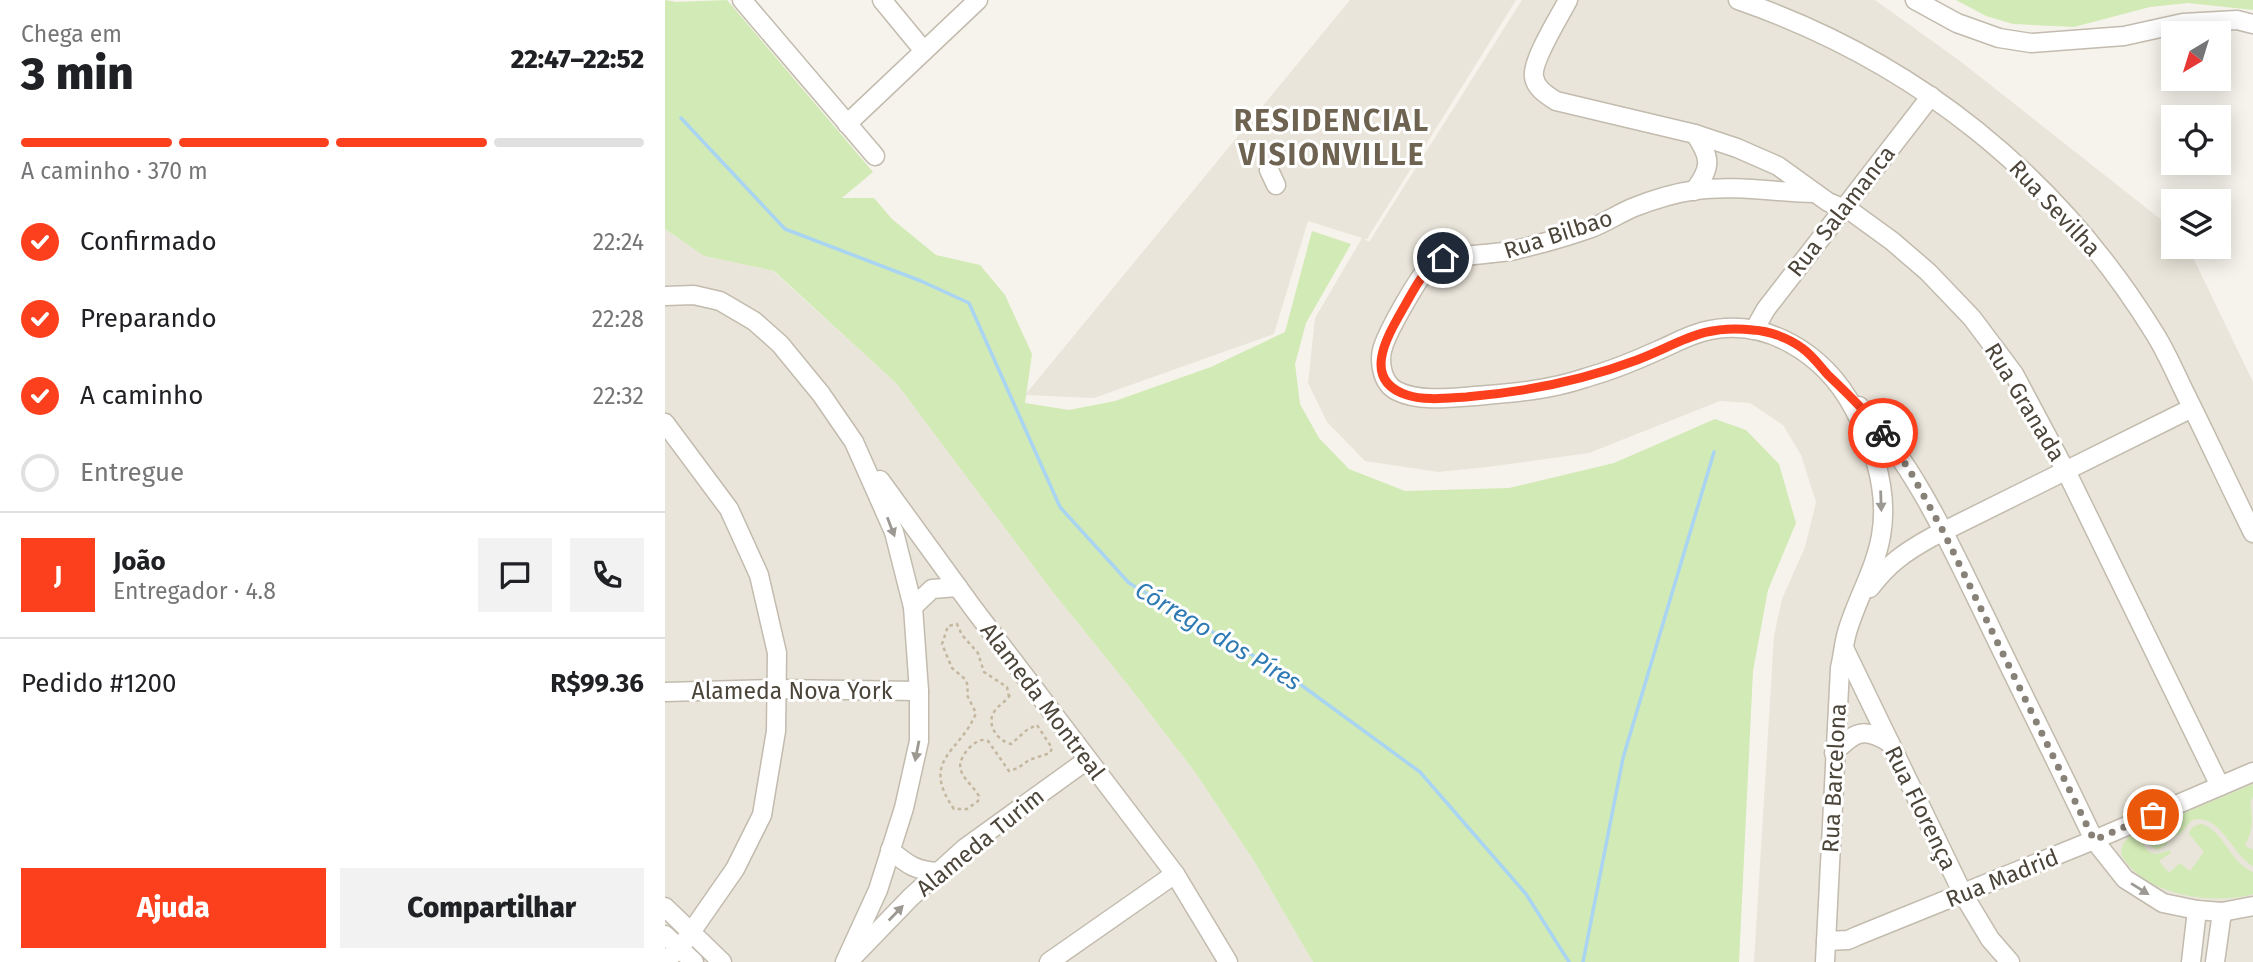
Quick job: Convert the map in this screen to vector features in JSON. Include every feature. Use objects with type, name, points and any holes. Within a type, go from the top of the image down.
[{"type":"street","points":[[742,0],[874,156]]},
{"type":"street","points":[[881,0],[923,51]]},
{"type":"street","points":[[846,124],[978,0]]},
{"type":"street","name":"Rua Granada","points":[[1568,0],[1536,63],[1533,76],[1539,90],[1556,102],[1695,134],[1778,166],[1814,193],[1852,212],[1892,241],[1928,272],[1972,318],[2014,374],[2066,471],[2220,786]]},
{"type":"street","name":"Rua Sevilha","points":[[1738,0],[1797,22],[1872,60],[1931,96],[1982,133],[2031,178],[2118,278],[2156,336],[2253,533]]},
{"type":"street","points":[[1915,0],[1957,23],[1999,38],[2031,43],[2124,36],[2183,23],[2237,20],[2253,24]]},
{"type":"street","name":"Rua Salamanca","points":[[1754,330],[1761,315],[1931,96]]},
{"type":"street","points":[[1694,191],[1705,176],[1708,164],[1707,151],[1695,134]]},
{"type":"street","name":"Rua Bilbao","points":[[1814,193],[1718,188],[1694,191],[1667,196],[1632,208],[1593,227],[1545,243],[1499,254],[1443,258],[1431,264],[1422,275],[1385,341],[1381,354],[1382,371],[1392,388],[1409,396],[1447,398],[1519,393],[1582,379],[1638,360],[1701,332],[1727,328],[1773,334],[1802,348],[1845,391],[1865,430],[1879,472],[1881,534],[1861,598]]},
{"type":"street","points":[[665,296],[694,295],[720,301],[754,321],[779,344],[821,394],[854,442],[894,532],[913,607],[919,691],[919,741],[904,808],[878,890],[847,962]]},
{"type":"street","points":[[1845,391],[1877,426],[1909,469],[1943,531],[2094,840],[2125,879],[2163,902],[2197,910],[2222,912],[2253,906]]},
{"type":"street","points":[[1861,598],[1886,567],[1902,554],[1943,531],[2192,408]]},
{"type":"street","points":[[665,423],[729,509],[759,575],[777,653],[776,731],[762,815],[736,869],[680,948],[665,961]]},
{"type":"street","name":"Alameda Montreal","points":[[854,442],[899,508],[1175,874],[1228,962]]},
{"type":"street","points":[[1879,472],[1894,462],[1909,469]]},
{"type":"street","points":[[1881,534],[1892,548],[1902,554]]},
{"type":"street","points":[[913,607],[932,589],[958,587]]},
{"type":"street","name":"Rua Barcelona","points":[[1826,949],[1840,668],[1848,628],[1861,598]]},
{"type":"street","name":"Rua Florença","points":[[1844,648],[1963,894],[1990,939],[2010,962]]},
{"type":"street","name":"Alameda Nova York","points":[[665,692],[777,689],[919,691]]},
{"type":"street","points":[[1834,753],[1847,739],[1862,732],[1874,733],[1890,744]]},
{"type":"street","name":"Alameda Turim","points":[[847,962],[911,897],[965,848],[1087,760]]},
{"type":"street","name":"Rua Madrid","points":[[1826,949],[2253,772]]},
{"type":"street","points":[[890,850],[906,864],[922,871],[939,872]]},
{"type":"street","points":[[1049,962],[1175,874]]},
{"type":"street","points":[[665,907],[722,962]]},
{"type":"street","points":[[2191,962],[2197,910]]},
{"type":"street","points":[[2215,962],[2222,912]]},
{"type":"street","points":[[665,935],[694,962]]},
{"type":"street","points":[[1826,949],[1837,962]]},
{"type":"path","points":[[957,624],[961,635],[978,653],[984,672],[1007,687],[1010,696],[992,716],[992,727],[998,737],[1011,744],[1037,725],[1052,748],[1050,753],[1009,771],[988,741],[978,741],[963,756],[960,767],[962,775],[979,796],[978,801],[967,809],[954,810],[940,772],[944,757],[971,725],[976,713],[967,695],[968,686],[965,679],[952,668],[942,644],[948,626],[957,624]]},
{"type":"shaded area","points":[[1350,0],[1516,0],[1367,239],[1364,239],[1369,242],[1522,0],[1875,0],[1960,61],[2161,220],[2161,259],[2194,259],[2253,382],[2253,962],[1754,962],[1774,636],[1782,599],[1805,547],[1816,502],[1801,455],[1783,425],[1750,403],[1720,401],[1589,453],[1438,472],[1365,461],[1327,422],[1308,383],[1315,318],[1362,238],[1308,221],[1274,334],[1094,398],[1025,395]]},
{"type":"shaded area","points":[[665,229],[704,256],[773,271],[897,384],[1052,591],[1195,772],[1254,861],[1313,962],[665,962]]},
{"type":"green space","points":[[665,0],[727,0],[873,172],[842,198],[874,198],[892,219],[936,255],[980,265],[1005,295],[1032,354],[1025,403],[1069,410],[1115,401],[1211,367],[1285,332],[1312,231],[1351,244],[1306,323],[1295,364],[1300,404],[1319,438],[1349,469],[1405,491],[1509,488],[1614,463],[1715,419],[1746,430],[1779,464],[1796,523],[1768,590],[1753,671],[1739,962],[1313,962],[1254,861],[1195,772],[1052,591],[897,384],[774,271],[704,256],[665,229]]},
{"type":"green space","points":[[1956,0],[2253,0],[2253,10],[2188,3],[2150,7],[2074,27],[2013,24],[1986,16]]},
{"type":"green space","points":[[2253,784],[2250,804],[2252,825],[2245,845],[2253,850],[2253,866],[2245,861],[2218,828],[2202,819],[2192,820],[2181,833],[2157,850],[2149,845],[2144,830]]},
{"type":"green space","points":[[2202,824],[2216,833],[2238,861],[2253,872],[2253,894],[2218,899],[2180,894],[2145,879],[2131,868],[2121,854],[2126,840],[2139,832],[2149,852],[2157,854],[2169,850],[2171,853],[2159,861],[2169,873],[2180,863],[2190,871],[2204,852],[2189,834],[2194,827]]},
{"type":"waterway","name":"Córrego dos Píres","points":[[681,118],[785,229],[921,281],[969,303],[1060,507],[1129,583],[1293,679],[1420,772],[1526,894],[1569,962]]},
{"type":"waterway","points":[[1583,962],[1623,758],[1714,452]]},
{"type":"way so far","points":[[1883,433],[1909,469],[1943,531],[2094,840],[2153,815]]},
{"type":"district","name":"RESIDENCIAL VISIONVILLE","points":[[1332,138]]},
{"type":"route","points":[[1443,258],[1431,264],[1422,275],[1385,341],[1381,354],[1382,371],[1392,388],[1409,396],[1447,398],[1519,393],[1582,379],[1638,360],[1701,332],[1727,328],[1754,330],[1773,334],[1802,348],[1883,433]]}]
